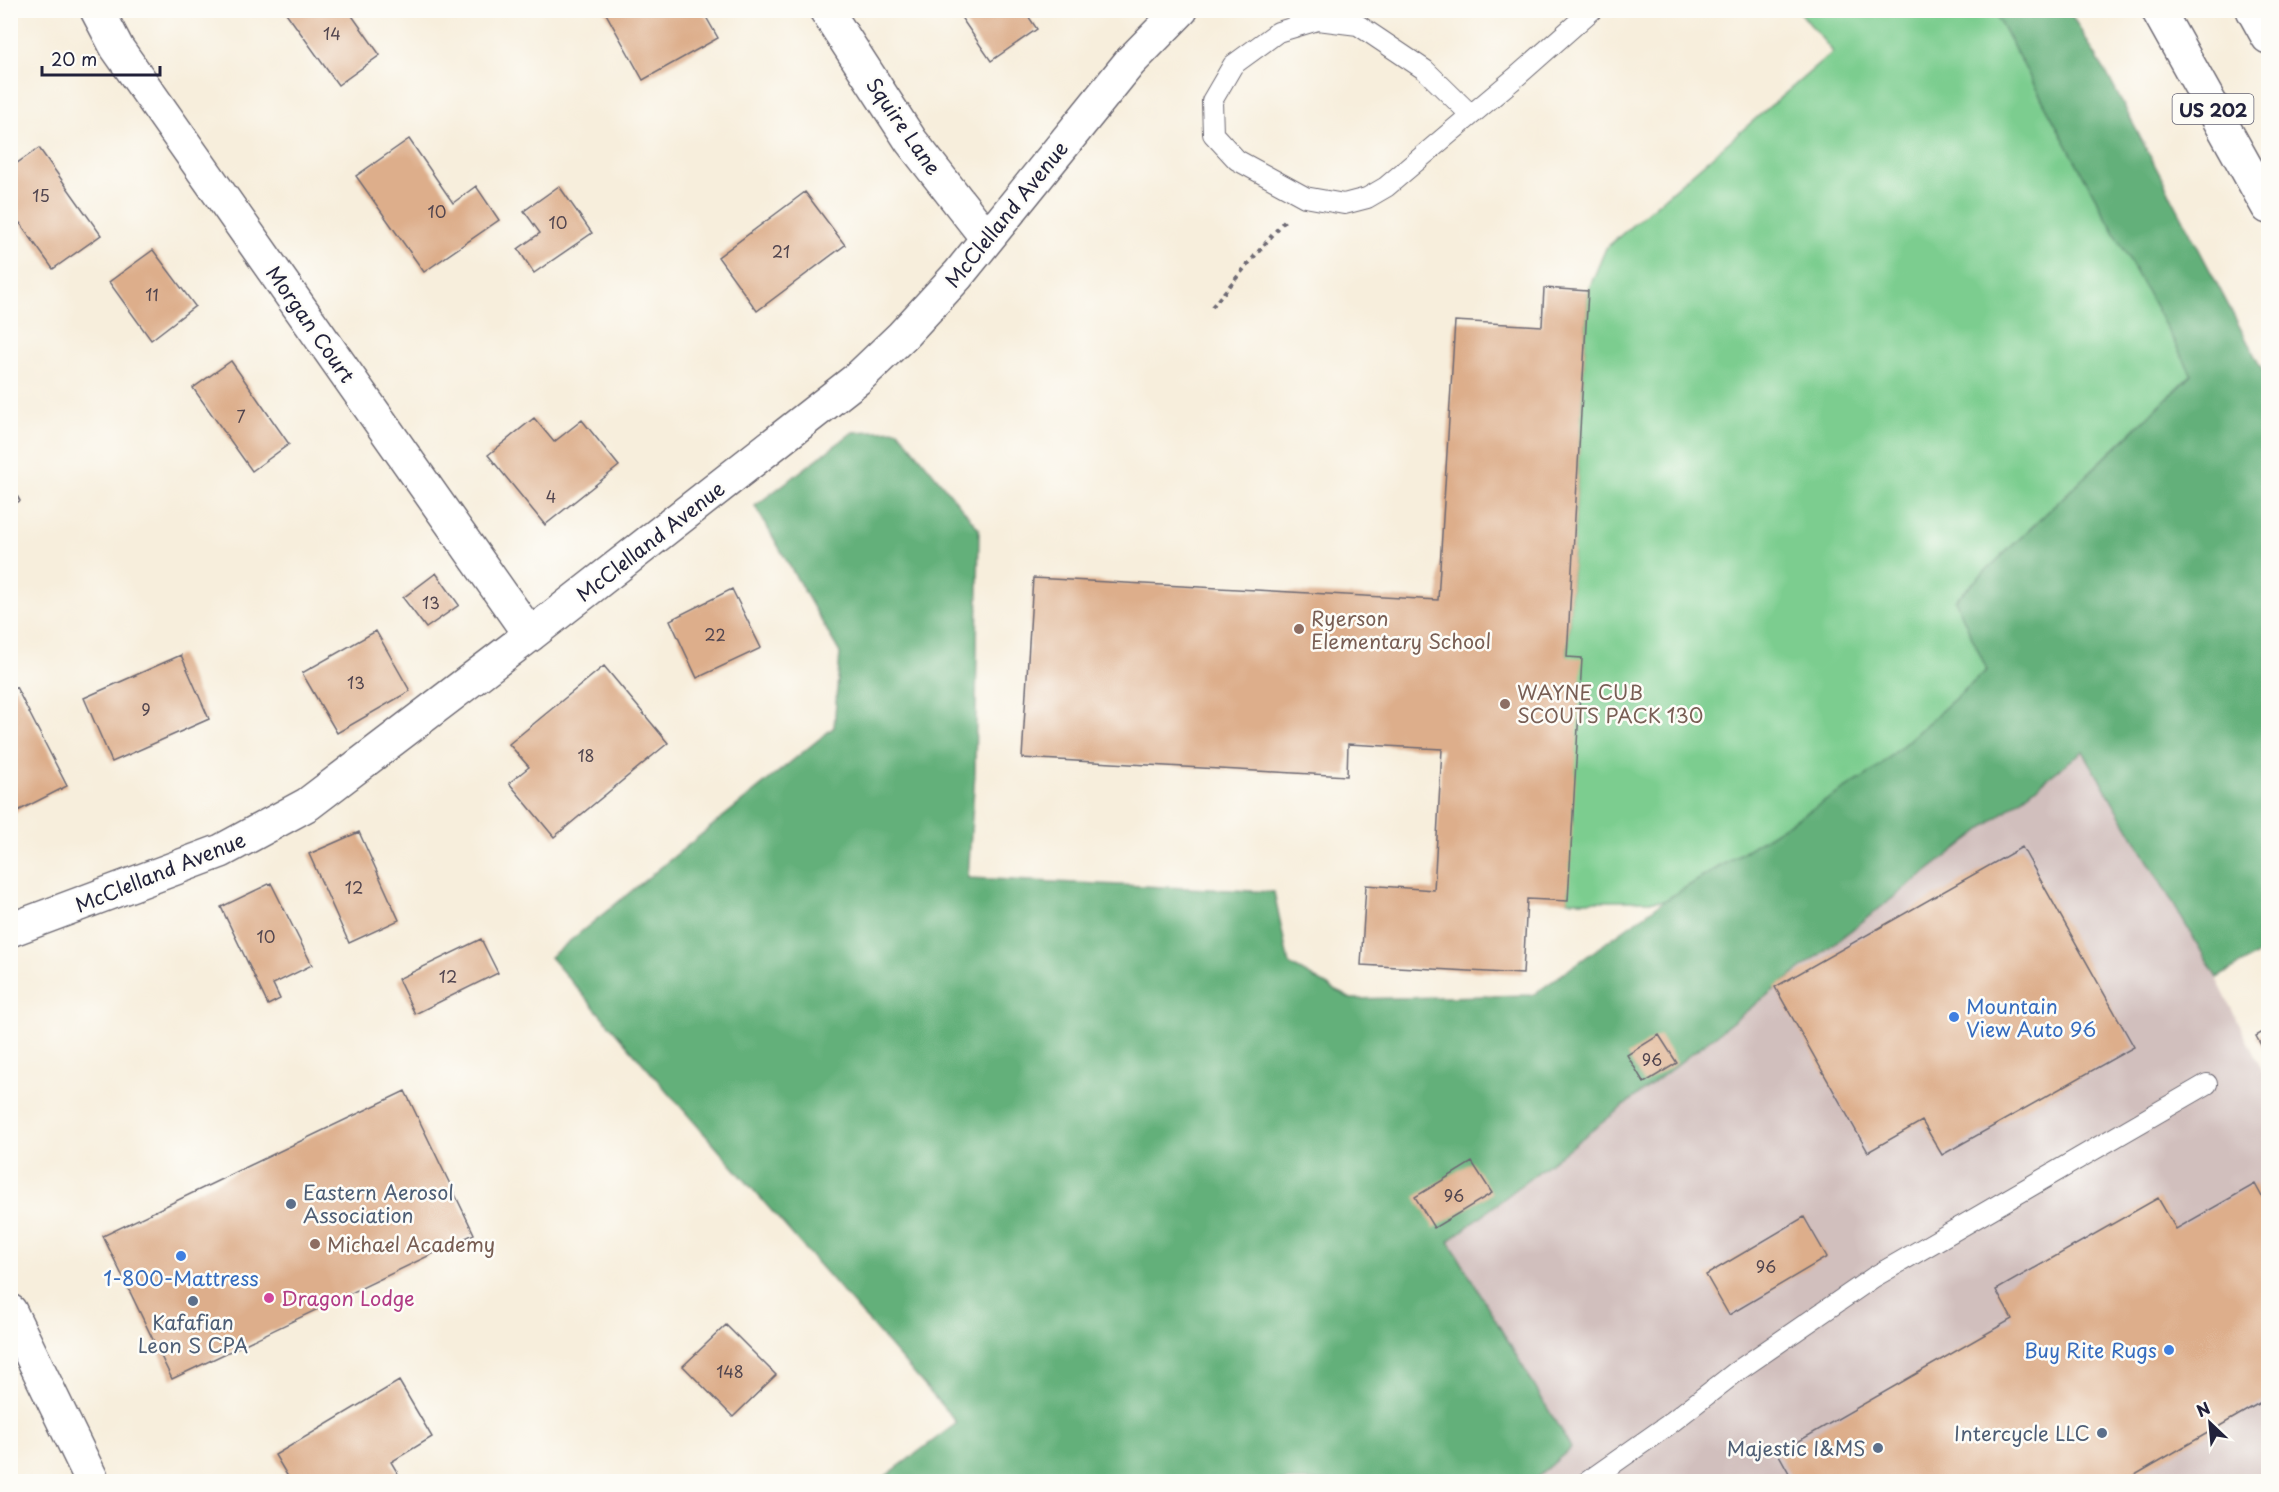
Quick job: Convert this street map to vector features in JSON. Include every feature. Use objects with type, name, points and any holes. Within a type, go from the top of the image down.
[{"type":"main road","name":"Morgan Court","points":[[97,10],[130,67],[531,635]]},
{"type":"main road","name":"Squire Lane","points":[[826,10],[911,141],[987,238]]},
{"type":"main road","name":"McClelland Avenue","points":[[10,930],[221,851],[259,833],[308,804],[531,635],[857,379],[902,336],[958,274],[1130,62],[1181,10]]},
{"type":"main road","name":"US 202","points":[[2158,10],[2268,207]]},
{"type":"main road","points":[[2253,10],[2268,37]]},
{"type":"main road","points":[[10,1311],[93,1482]]},
{"type":"lane","points":[[1471,115],[1425,70],[1358,25],[1318,20],[1278,32],[1233,65],[1212,101],[1213,134],[1237,160],[1305,197],[1344,204],[1367,198],[1386,187],[1471,115],[1592,10]]},
{"type":"lane","points":[[1587,1482],[1736,1372],[1874,1276],[2207,1084]]},
{"type":"path","points":[[1212,307],[1305,197]]},
{"type":"shaded area","points":[[2083,751],[2205,956],[2268,1082],[2268,1481],[1533,1481],[1571,1448],[1449,1241]]},
{"type":"green space","points":[[1799,11],[1994,11],[2192,374],[1956,600],[1987,670],[1874,771],[1664,901],[1568,901],[1567,657],[1588,291],[1606,248],[1833,52]]},
{"type":"green space","points":[[1994,11],[2069,11],[2107,74],[2268,381],[2268,949],[2217,978],[2083,751],[1449,1241],[1571,1448],[1533,1481],[879,1481],[957,1423],[550,957],[834,727],[840,653],[755,506],[853,432],[898,430],[979,529],[975,772],[968,878],[1274,892],[1289,964],[1351,999],[1533,995],[1664,901],[1874,771],[1987,670],[1955,600],[2192,375]]},
{"type":"building","points":[[284,10],[348,10],[380,55],[338,85]]},
{"type":"building","points":[[604,10],[702,10],[718,38],[643,80]]},
{"type":"building","points":[[956,10],[1024,10],[1037,29],[991,61]]},
{"type":"building","points":[[409,139],[453,203],[476,186],[499,220],[424,272],[356,176]]},
{"type":"building","points":[[39,148],[101,235],[53,269],[20,223],[10,229],[10,168]]},
{"type":"building","points":[[559,186],[592,233],[534,273],[518,249],[540,233],[524,211]]},
{"type":"building","points":[[805,192],[845,245],[757,311],[718,257]]},
{"type":"building","points":[[153,250],[195,306],[151,340],[109,282]]},
{"type":"building","name":"Ryerson Elementary School","points":[[1544,288],[1588,291],[1567,657],[1582,658],[1568,901],[1527,899],[1523,974],[1361,965],[1366,885],[1434,890],[1442,749],[1348,744],[1347,776],[1022,758],[1033,578],[1438,600],[1455,321],[1542,326]]},
{"type":"building","points":[[231,361],[289,444],[252,471],[193,388]]},
{"type":"building","points":[[534,418],[554,442],[582,420],[619,466],[545,525],[488,455]]},
{"type":"building","points":[[10,483],[20,501],[10,506]]},
{"type":"building","points":[[436,573],[459,605],[426,628],[403,598]]},
{"type":"building","points":[[732,589],[761,648],[697,678],[670,620]]},
{"type":"building","points":[[376,631],[410,691],[337,733],[302,673]]},
{"type":"building","points":[[181,655],[209,719],[112,762],[84,698]]},
{"type":"building","points":[[604,666],[668,743],[554,837],[509,783],[529,767],[509,744]]},
{"type":"building","points":[[16,687],[67,786],[10,815],[10,690]]},
{"type":"building","points":[[359,832],[399,920],[349,943],[309,854]]},
{"type":"building","name":"Mountain View Auto 96","points":[[2022,847],[2134,1047],[1942,1155],[1922,1121],[1868,1152],[1775,987]]},
{"type":"building","points":[[271,883],[312,965],[273,984],[280,999],[268,1005],[221,907]]},
{"type":"building","points":[[481,939],[498,973],[415,1014],[398,979]]},
{"type":"building","points":[[2268,1029],[2268,1058],[2256,1036]]},
{"type":"building","points":[[1659,1035],[1677,1063],[1644,1083],[1627,1055]]},
{"type":"building","points":[[405,1091],[474,1234],[172,1379],[103,1236]]},
{"type":"building","points":[[1472,1162],[1492,1193],[1434,1228],[1415,1197]]},
{"type":"building","points":[[2255,1184],[2268,1208],[2268,1398],[2123,1482],[1794,1482],[1778,1453],[2012,1319],[1996,1290],[2158,1198],[2176,1229]]},
{"type":"building","points":[[1804,1217],[1827,1257],[1729,1315],[1706,1275]]},
{"type":"building","points":[[726,1325],[776,1375],[733,1417],[683,1366]]},
{"type":"building","points":[[399,1381],[432,1437],[391,1462],[403,1482],[291,1482],[275,1455]]},
{"type":"place","name":"Ryerson Elementary School","points":[[1299,629]]},
{"type":"place","name":"WAYNE CUB SCOUTS PACK 130","points":[[1505,704]]},
{"type":"place","name":"Mountain View Auto 96","points":[[1954,1017]]},
{"type":"place","name":"Eastern Aerosol Association","points":[[291,1204]]},
{"type":"place","name":"Michael Academy","points":[[315,1244]]},
{"type":"place","name":"1-800-Mattress","points":[[181,1256]]},
{"type":"place","name":"Dragon Lodge","points":[[269,1298]]},
{"type":"place","name":"Kafafian Leon S CPA","points":[[193,1301]]},
{"type":"place","name":"Buy Rite Rugs","points":[[2169,1350]]},
{"type":"place","name":"Intercycle LLC","points":[[2102,1433]]},
{"type":"place","name":"Majestic I&MS","points":[[1878,1448]]}]
